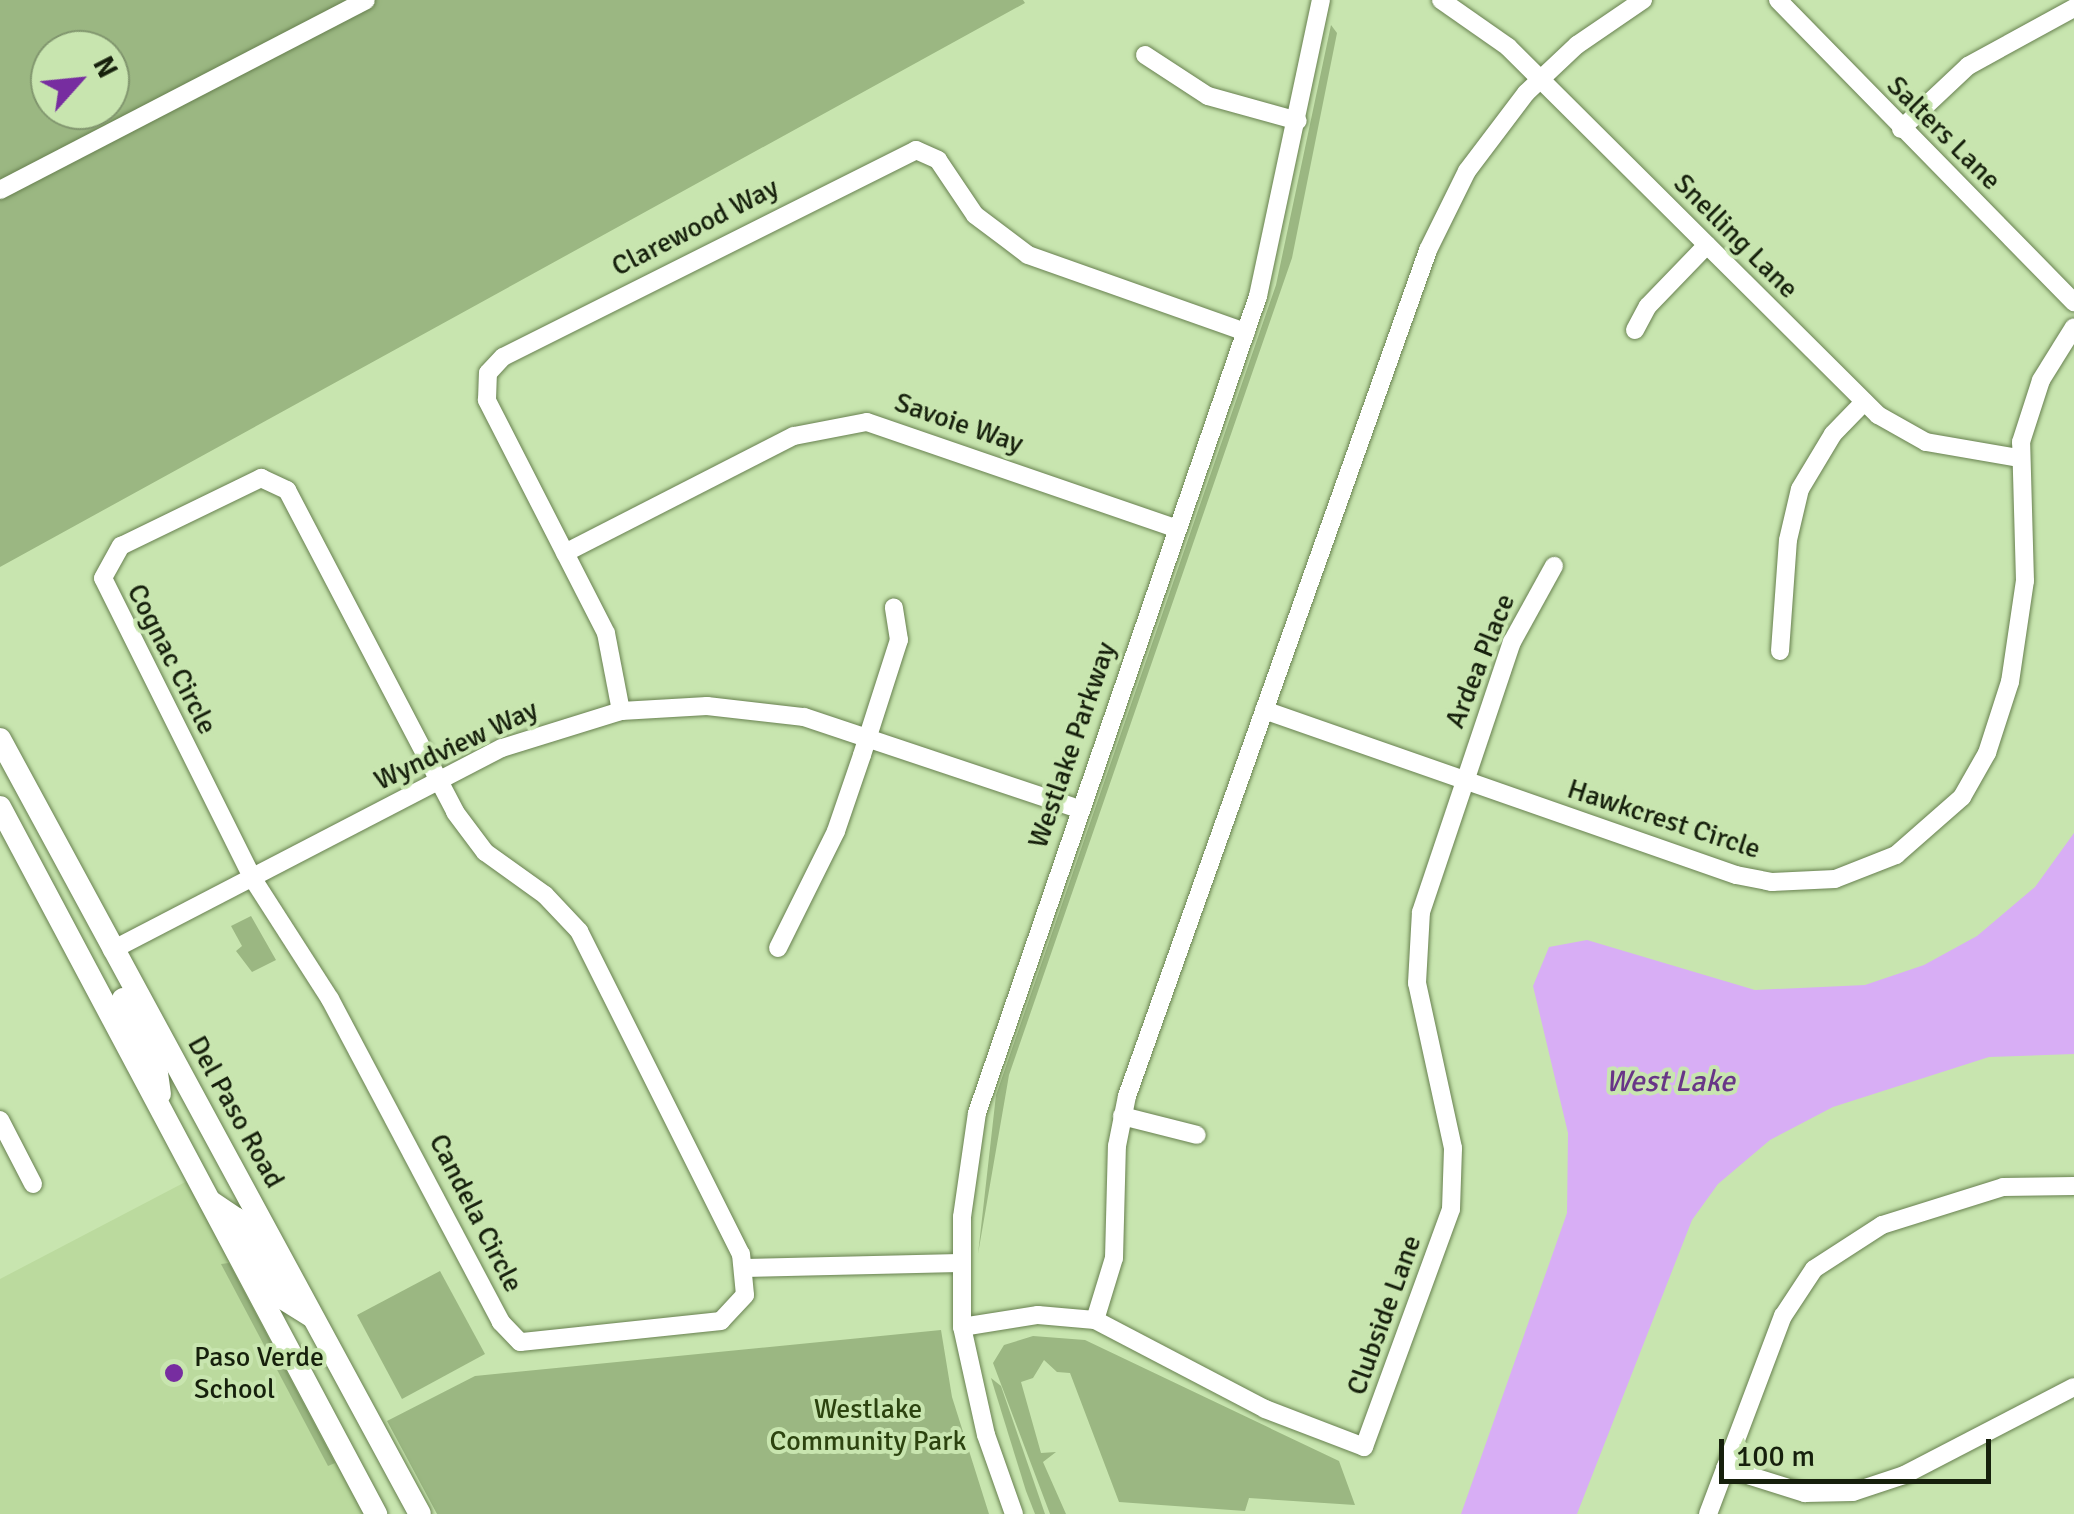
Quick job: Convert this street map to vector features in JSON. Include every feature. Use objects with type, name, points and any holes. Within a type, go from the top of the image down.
[{"type":"street","points":[[0,190],[366,0]]},
{"type":"street","name":"Westlake Parkway","points":[[1014,1514],[986,1435],[962,1327],[961,1262],[976,1114],[1246,332],[1298,121],[1321,0]]},
{"type":"street","name":"Snelling Lane","points":[[1441,0],[1478,22],[1540,79],[1864,402],[1926,442],[2020,458]]},
{"type":"street","points":[[1094,1320],[1114,1258],[1122,1116],[1428,250],[1467,171],[1540,79],[1643,0]]},
{"type":"street","name":"Salters Lane","points":[[1778,0],[2074,302]]},
{"type":"street","points":[[1901,129],[1968,66],[2074,8]]},
{"type":"street","points":[[1145,55],[1208,96],[1298,121]]},
{"type":"street","name":"Clarewood Way","points":[[621,711],[606,633],[487,400],[484,386],[495,363],[902,151],[938,160],[975,216],[1028,254],[1246,332]]},
{"type":"street","points":[[1636,330],[1648,306],[1706,245]]},
{"type":"street","name":"Hawkcrest Circle","points":[[1264,710],[1736,875],[1772,882],[1834,878],[1896,856],[1962,797],[1986,752],[2010,682],[2025,581],[2020,458],[2041,380],[2074,327]]},
{"type":"street","points":[[1780,651],[1788,540],[1800,489],[1833,434],[1864,402]]},
{"type":"street","name":"Savoie Way","points":[[565,553],[794,436],[867,422],[1177,529]]},
{"type":"street","name":"Cognac Circle","points":[[253,879],[107,593],[106,564],[121,546],[249,480],[276,481],[293,500],[437,779]]},
{"type":"street","name":"Ardea Place","points":[[1464,780],[1512,642],[1554,566]]},
{"type":"street","points":[[778,948],[836,830],[869,734],[898,640],[894,607]]},
{"type":"street","name":"Wyndview Way","points":[[112,950],[502,748],[621,711],[761,710],[869,734],[1079,809]]},
{"type":"street","name":"Del Paso Road","points":[[0,738],[420,1514]]},
{"type":"street","points":[[437,779],[486,852],[545,894],[579,931],[703,1169],[742,1268],[961,1262]]},
{"type":"street","name":"Clubside Lane","points":[[962,1327],[1038,1314],[1094,1320],[1265,1409],[1364,1447],[1451,1209],[1453,1148],[1422,1018],[1417,948],[1429,878],[1464,780]]},
{"type":"street","points":[[0,807],[376,1514]]},
{"type":"street","name":"Candela Circle","points":[[253,879],[330,999],[501,1322],[520,1342],[721,1320],[745,1295],[742,1268]]},
{"type":"street","points":[[112,950],[108,966],[156,1066],[163,1113]]},
{"type":"street","points":[[1122,1116],[1198,1135]]},
{"type":"street","points":[[0,1120],[33,1184]]},
{"type":"street","points":[[1708,1514],[1782,1316],[1834,1251],[1882,1225],[2003,1187],[2074,1186]]},
{"type":"street","points":[[210,1201],[237,1219],[282,1298],[314,1317]]},
{"type":"street","points":[[1725,1468],[1805,1493],[1853,1492],[1904,1475],[2074,1387]]},
{"type":"shaded area","points":[[191,1179],[364,1514],[0,1514],[0,1279]]},
{"type":"green space","points":[[0,0],[1025,3],[0,567]]},
{"type":"green space","points":[[1331,25],[1337,33],[1292,258],[1009,1075],[978,1254],[996,1095],[1276,285]]},
{"type":"green space","points":[[251,916],[276,960],[252,972],[236,951],[242,946],[231,926]]},
{"type":"green space","points":[[229,1263],[335,1463],[328,1466],[221,1264]]},
{"type":"green space","points":[[440,1271],[485,1354],[402,1399],[357,1315]]},
{"type":"green space","name":"Westlake Community Park","points":[[941,1330],[952,1397],[989,1514],[437,1514],[387,1421],[475,1376]]},
{"type":"green space","points":[[1033,1336],[1085,1340],[1339,1461],[1355,1505],[1249,1498],[1245,1511],[1119,1502],[1070,1373],[1057,1372],[1044,1360],[1033,1378],[1021,1382],[1041,1453],[1056,1452],[1043,1462],[1066,1514],[1050,1514],[993,1363],[1004,1345]]},
{"type":"green space","points":[[991,1378],[1001,1386],[1045,1514],[1035,1514]]},
{"type":"water","name":"West Lake","points":[[2074,833],[2074,1054],[1989,1057],[1833,1107],[1770,1140],[1718,1184],[1692,1220],[1577,1514],[1461,1514],[1567,1213],[1568,1133],[1533,986],[1549,947],[1587,940],[1755,990],[1865,985],[1924,965],[1977,936],[2035,887]]},
{"type":"place","name":"Paso Verde School","points":[[174,1373]]}]
